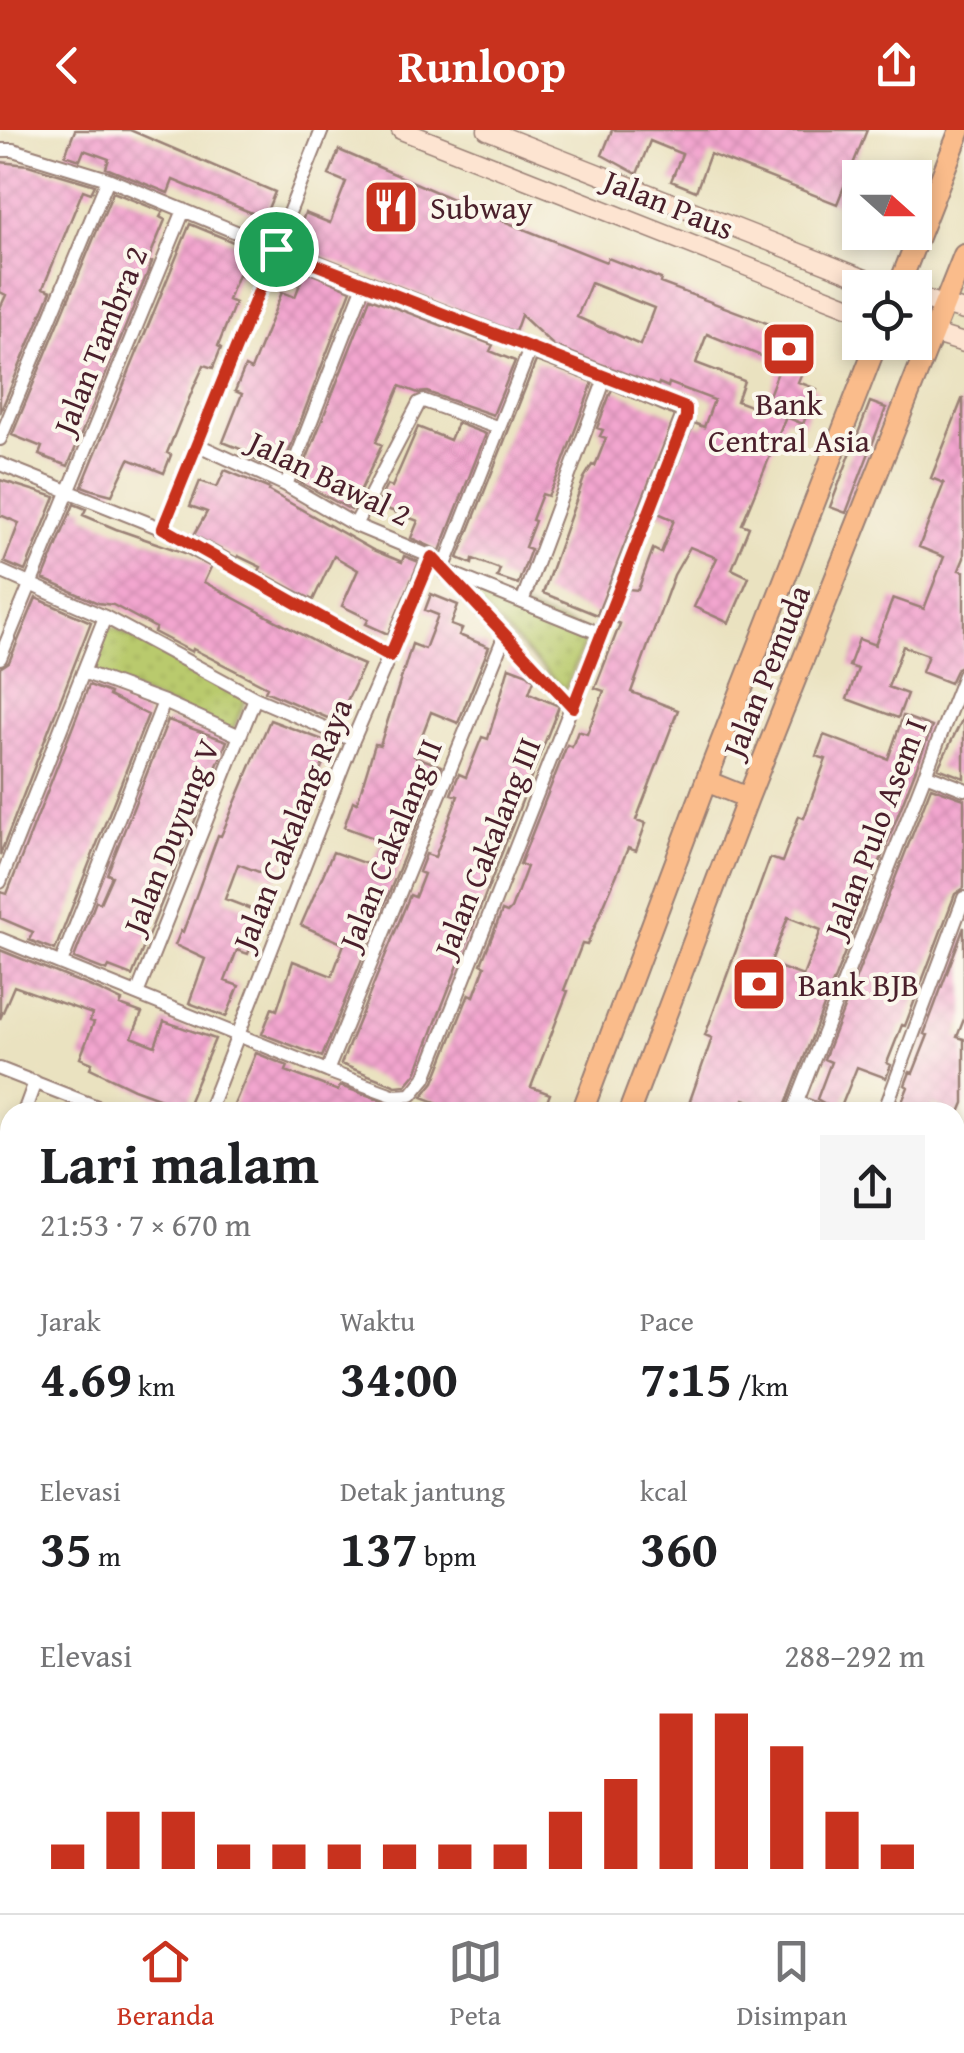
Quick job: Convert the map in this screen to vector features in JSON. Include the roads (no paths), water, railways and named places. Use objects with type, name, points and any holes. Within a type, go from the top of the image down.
[{"type":"main road","name":"Jalan Paus","points":[[401,130],[842,304]]},
{"type":"main road","name":"Jalan Paus","points":[[487,130],[842,270]]},
{"type":"main road","points":[[905,270],[960,130]]},
{"type":"main road","name":"Jalan Pemuda","points":[[932,318],[943,304],[964,254]]},
{"type":"main road","points":[[932,301],[964,311]]},
{"type":"main road","points":[[932,333],[964,343]]},
{"type":"main road","name":"Jalan Pemuda","points":[[586,1102],[870,360]]},
{"type":"main road","name":"Jalan Pemuda","points":[[634,1102],[912,360]]},
{"type":"main road","points":[[706,780],[748,798]]},
{"type":"street","points":[[163,528],[322,130]]},
{"type":"street","points":[[0,150],[13,150],[108,179],[364,285],[606,376],[522,602]]},
{"type":"street","points":[[0,440],[108,179]]},
{"type":"street","name":"Jalan Tambra 2","points":[[0,658],[184,210]]},
{"type":"street","points":[[286,485],[364,285]]},
{"type":"street","points":[[530,349],[444,570],[573,707]]},
{"type":"street","name":"Jalan Cakalang III","points":[[327,1071],[403,1097],[418,1090],[425,1078],[687,413],[682,405],[606,376]]},
{"type":"street","points":[[355,525],[419,403],[424,401],[499,428]]},
{"type":"street","name":"Jalan Bawal 2","points":[[196,444],[286,485],[355,525],[432,557],[444,570],[601,634]]},
{"type":"street","points":[[0,464],[163,528],[390,656]]},
{"type":"street","name":"Jalan Cakalang Raya","points":[[212,1102],[354,740],[432,557]]},
{"type":"street","points":[[0,571],[105,617],[256,698],[354,740]]},
{"type":"street","points":[[0,882],[105,617]]},
{"type":"street","name":"Jalan Cakalang II","points":[[327,1071],[504,637]]},
{"type":"street","points":[[84,672],[240,736]]},
{"type":"street","name":"Jalan Pulo Asem I","points":[[797,1102],[964,674]]},
{"type":"street","name":"Jalan Duyung V","points":[[137,994],[256,698]]},
{"type":"street","points":[[60,963],[164,702]]},
{"type":"street","points":[[925,774],[964,789]]},
{"type":"street","points":[[888,1102],[964,898]]},
{"type":"street","points":[[0,939],[327,1071]]},
{"type":"street","points":[[0,1069],[85,1102]]},
{"type":"street","points":[[27,1102],[34,1082]]},
{"type":"place","name":"Subway","points":[[391,207]]},
{"type":"place","name":"Bank Central Asia","points":[[789,349]]},
{"type":"place","name":"Bank BJB","points":[[759,984]]}]
